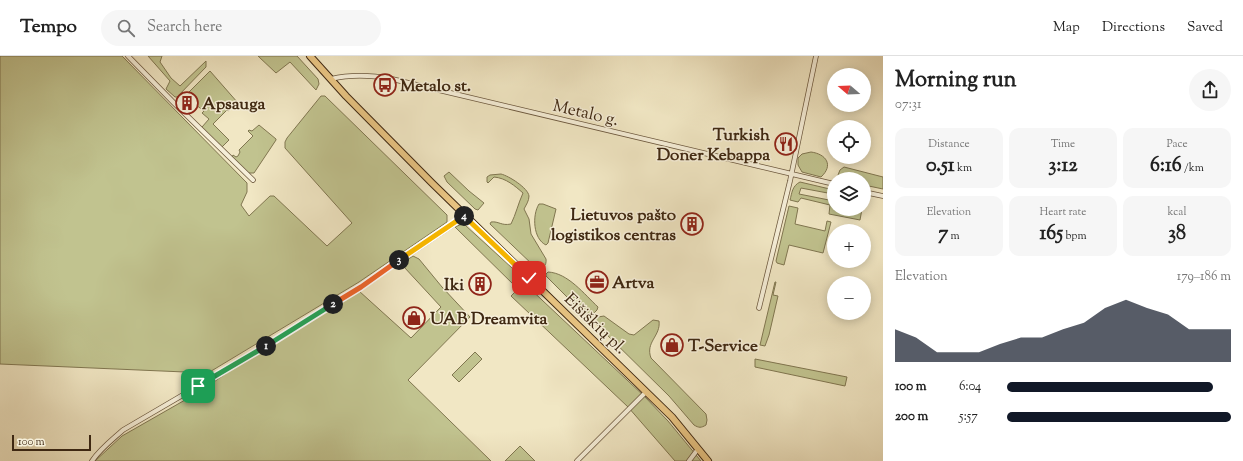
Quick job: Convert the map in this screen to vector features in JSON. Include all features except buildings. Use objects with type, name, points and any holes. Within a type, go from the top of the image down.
[{"type":"main road","name":"Eišiškių pl.","points":[[310,56],[346,96],[464,215],[672,417],[708,461]]},
{"type":"street","points":[[128,56],[253,180]]},
{"type":"street","points":[[759,308],[791,175],[816,56]]},
{"type":"street","name":"Metalo g.","points":[[331,79],[344,76],[365,75],[392,80],[827,183]]},
{"type":"street","points":[[871,193],[883,196]]},
{"type":"street","points":[[92,461],[102,449],[123,430],[270,344],[361,287],[457,222],[464,215]]},
{"type":"street","points":[[577,461],[646,392]]},
{"type":"street","points":[[689,461],[698,449]]},
{"type":"green space","points":[[0,56],[122,56],[247,183],[247,192],[241,205],[249,216],[270,196],[274,196],[327,246],[352,223],[285,148],[287,138],[321,96],[325,96],[447,215],[447,222],[359,282],[208,373],[0,364]]},
{"type":"green space","points":[[148,56],[162,56],[160,62],[171,78],[180,86],[206,61],[206,67],[177,97],[175,97],[166,89],[170,81]]},
{"type":"green space","points":[[258,56],[297,56],[318,79],[319,84],[316,90],[290,62],[276,73]]},
{"type":"green space","points":[[210,71],[238,103],[228,111],[227,110],[213,124],[229,140],[222,147],[202,127],[209,119],[202,113],[204,111],[196,105],[187,112],[181,105],[182,99],[189,107],[191,105],[185,99],[185,96]]},
{"type":"green space","points":[[259,125],[276,140],[254,173],[248,173],[232,157],[233,155],[236,157],[238,156],[240,152],[239,150],[253,136],[248,131],[252,131]]},
{"type":"green space","points":[[811,152],[821,155],[824,158],[828,164],[825,173],[821,177],[802,172],[798,165],[798,158],[802,154]]},
{"type":"green space","points":[[844,167],[864,172],[839,172]]},
{"type":"green space","points":[[449,172],[484,203],[478,210],[475,209],[447,182],[444,176]]},
{"type":"green space","points":[[501,174],[518,183],[528,193],[528,200],[524,209],[529,219],[531,234],[546,259],[546,264],[542,268],[535,267],[490,224],[491,222],[494,222],[511,224],[523,193],[502,179],[494,177],[488,183],[487,182],[487,177],[490,175]]},
{"type":"green space","points":[[871,174],[883,177],[883,189],[871,186]]},
{"type":"green space","points":[[800,182],[827,188],[827,193],[801,188],[799,194],[827,200],[827,204],[801,198],[798,202],[790,200],[792,192]]},
{"type":"green space","points":[[539,204],[556,209],[548,243],[546,245],[538,238],[536,232],[535,214]]},
{"type":"green space","points":[[789,206],[798,208],[795,224],[825,231],[827,221],[831,222],[830,224],[827,224],[827,238],[823,253],[789,245],[784,265],[777,263],[776,261]]},
{"type":"green space","points":[[839,216],[861,216],[860,220]]},
{"type":"green space","points":[[462,224],[465,225],[523,278],[525,284],[644,396],[668,421],[701,461],[675,461],[628,407],[511,296],[518,289],[455,227]]},
{"type":"green space","points":[[413,256],[419,259],[442,287],[470,317],[408,380],[491,461],[95,461],[122,436],[199,392],[234,368],[359,291],[411,338],[441,307],[404,267],[404,262]]},
{"type":"green space","points":[[548,272],[555,273],[569,280],[598,307],[597,310],[590,317],[585,315],[546,276]]},
{"type":"green space","points":[[775,282],[773,295],[778,296],[765,346],[760,345]]},
{"type":"green space","points":[[604,316],[629,334],[634,335],[653,320],[659,321],[658,331],[651,343],[651,358],[706,414],[706,425],[703,427],[697,427],[694,425],[669,396],[596,324],[595,320],[598,317]]},
{"type":"green space","points":[[475,352],[482,359],[459,382],[452,375]]},
{"type":"green space","points":[[755,359],[847,377],[845,386],[755,367]]},
{"type":"green space","points":[[520,446],[535,461],[505,461]]},
{"type":"place","name":"Metalo st.","points":[[385,85]]},
{"type":"place","name":"Apsauga","points":[[187,103]]},
{"type":"place","name":"Turkish Doner Kebappa","points":[[786,144]]},
{"type":"place","name":"Lietuvos pašto logistikos centras","points":[[692,224]]},
{"type":"place","name":"Artva","points":[[597,282]]},
{"type":"place","name":"Iki","points":[[480,284]]},
{"type":"place","name":"UAB Dreamvita","points":[[414,318]]},
{"type":"place","name":"T-Service","points":[[672,345]]},
{"type":"route","points":[[198,386],[270,344],[361,287],[457,222],[464,215],[529,278]]}]
